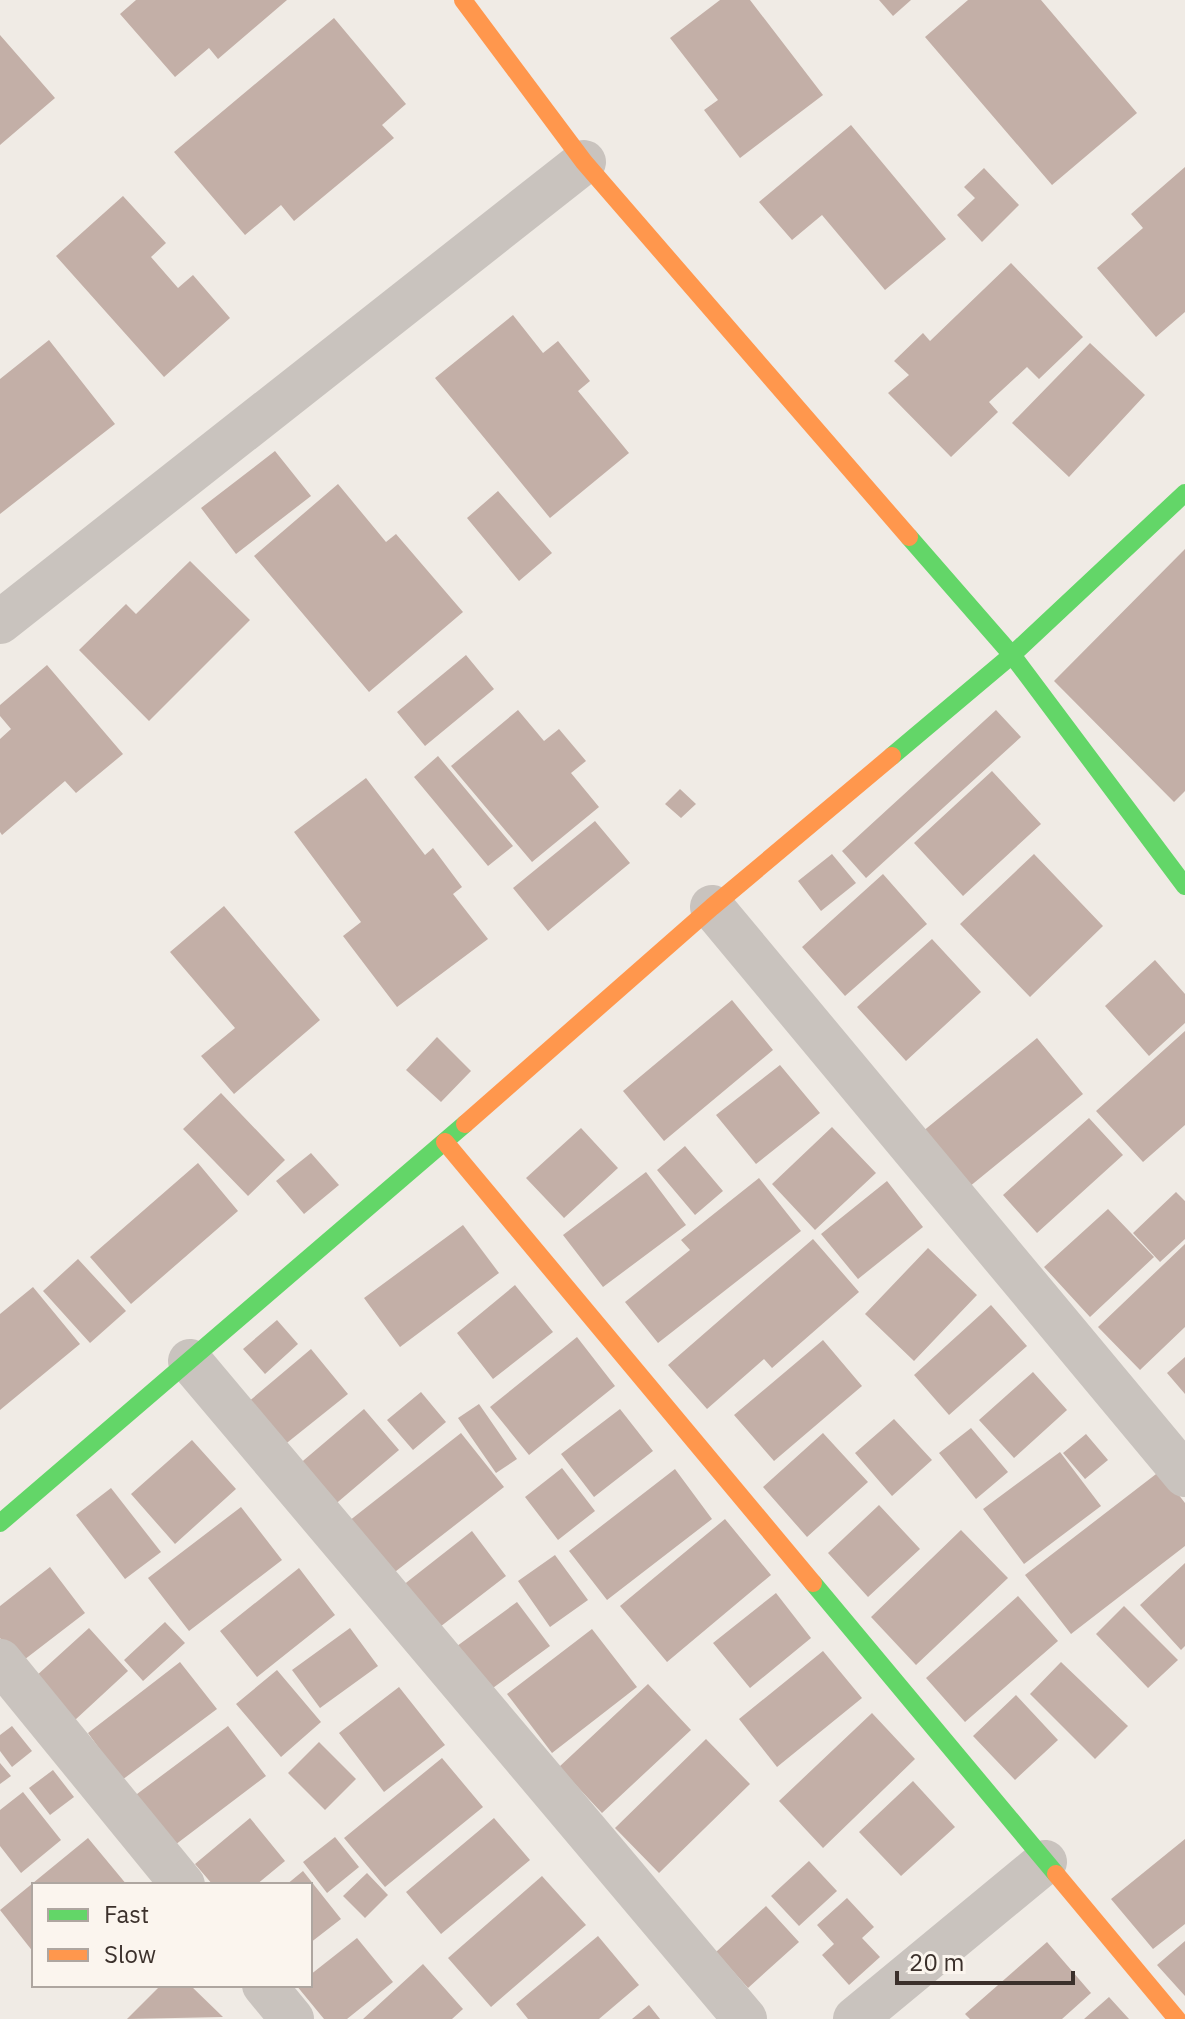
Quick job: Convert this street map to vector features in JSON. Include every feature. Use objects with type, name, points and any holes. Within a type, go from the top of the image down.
[{"type":"street","points":[[463,0],[584,162],[1012,655],[1185,886]]},
{"type":"street","points":[[0,622],[584,162]]},
{"type":"street","points":[[0,1523],[445,1142],[712,907],[1012,655],[1185,493]]},
{"type":"street","points":[[712,907],[1185,1475]]},
{"type":"street","points":[[445,1142],[1177,2019]]},
{"type":"street","points":[[190,1361],[745,2019]]},
{"type":"street","points":[[0,1661],[181,1883]]},
{"type":"street","points":[[855,2019],[1045,1862]]},
{"type":"street","points":[[266,1987],[292,2019]]},
{"type":"building","points":[[136,0],[287,0],[218,59],[209,48],[175,77],[120,14]]},
{"type":"building","points":[[720,0],[750,0],[823,95],[740,158],[704,110],[718,100],[670,38]]},
{"type":"building","points":[[879,0],[911,0],[893,16]]},
{"type":"building","points":[[968,0],[1041,0],[1137,113],[1052,185],[925,37]]},
{"type":"building","points":[[334,18],[406,104],[382,125],[394,138],[294,221],[281,205],[245,235],[174,152]]},
{"type":"building","points":[[0,35],[55,98],[0,145]]},
{"type":"building","points":[[851,125],[946,239],[885,290],[822,215],[792,240],[759,202]]},
{"type":"building","points":[[1185,167],[1185,312],[1156,337],[1097,268],[1143,228],[1131,214]]},
{"type":"building","points":[[984,168],[1019,205],[982,242],[957,215],[975,198],[964,187]]},
{"type":"building","points":[[123,196],[166,243],[151,257],[178,288],[193,275],[230,318],[164,377],[56,256]]},
{"type":"building","points":[[1011,263],[1083,337],[1039,379],[1027,367],[989,402],[998,412],[951,457],[888,393],[909,375],[894,361],[923,333],[930,341]]},
{"type":"building","points":[[513,315],[543,353],[558,341],[590,381],[578,391],[629,453],[550,518],[435,378]]},
{"type":"building","points":[[49,340],[115,424],[0,514],[0,379]]},
{"type":"building","points":[[1090,343],[1145,395],[1069,477],[1012,423]]},
{"type":"building","points":[[275,451],[311,496],[236,554],[201,508]]},
{"type":"building","points":[[338,484],[386,542],[396,534],[463,612],[369,692],[254,556]]},
{"type":"building","points":[[498,491],[552,553],[519,581],[467,518]]},
{"type":"building","points":[[1185,549],[1185,791],[1174,802],[1054,681]]},
{"type":"building","points":[[190,561],[250,620],[149,721],[79,650],[126,604],[136,614]]},
{"type":"building","points":[[466,655],[494,689],[425,746],[397,712]]},
{"type":"building","points":[[47,665],[123,754],[76,793],[65,781],[2,835],[0,739],[11,729],[0,716],[0,705]]},
{"type":"building","points":[[518,710],[544,741],[559,729],[586,761],[571,773],[599,807],[532,862],[451,766]]},
{"type":"building","points":[[996,710],[1021,737],[866,878],[842,851]]},
{"type":"building","points":[[438,756],[513,846],[488,866],[414,777]]},
{"type":"building","points":[[992,771],[1041,824],[963,896],[914,843]]},
{"type":"building","points":[[366,778],[425,855],[433,848],[462,887],[453,894],[488,939],[397,1007],[343,936],[361,922],[294,832]]},
{"type":"building","points":[[680,789],[696,804],[681,818],[665,804]]},
{"type":"building","points":[[595,821],[630,863],[548,931],[513,888]]},
{"type":"building","points":[[832,854],[856,883],[821,911],[798,881]]},
{"type":"building","points":[[1034,854],[1103,926],[1030,997],[960,924]]},
{"type":"building","points":[[883,874],[927,924],[845,996],[802,947]]},
{"type":"building","points":[[224,906],[320,1020],[234,1094],[201,1056],[235,1028],[170,952]]},
{"type":"building","points":[[932,939],[981,992],[906,1061],[857,1007]]},
{"type":"building","points":[[1155,960],[1185,994],[1185,1023],[1149,1056],[1105,1006]]},
{"type":"building","points":[[732,1000],[773,1050],[664,1141],[623,1091]]},
{"type":"building","points":[[1185,1031],[1185,1125],[1143,1162],[1096,1111]]},
{"type":"building","points":[[437,1037],[471,1071],[441,1102],[406,1070]]},
{"type":"building","points":[[1037,1038],[1083,1094],[969,1187],[922,1132]]},
{"type":"building","points":[[780,1065],[820,1113],[756,1164],[716,1115]]},
{"type":"building","points":[[221,1093],[285,1160],[248,1196],[183,1129]]},
{"type":"building","points":[[1089,1118],[1123,1155],[1037,1233],[1003,1195]]},
{"type":"building","points":[[832,1127],[876,1173],[815,1230],[772,1184]]},
{"type":"building","points":[[581,1128],[618,1168],[564,1218],[526,1178]]},
{"type":"building","points":[[685,1146],[723,1191],[695,1215],[657,1170]]},
{"type":"building","points":[[311,1153],[339,1185],[304,1214],[276,1181]]},
{"type":"building","points":[[198,1163],[238,1211],[131,1304],[90,1257]]},
{"type":"building","points":[[646,1172],[686,1225],[603,1287],[563,1235]]},
{"type":"building","points":[[759,1178],[801,1231],[658,1343],[625,1302],[690,1250],[681,1240]]},
{"type":"building","points":[[887,1181],[923,1227],[858,1279],[821,1234]]},
{"type":"building","points":[[1176,1192],[1185,1201],[1185,1239],[1160,1262],[1133,1233]]},
{"type":"building","points":[[1108,1209],[1154,1257],[1090,1317],[1044,1267]]},
{"type":"building","points":[[463,1225],[499,1273],[400,1347],[364,1298]]},
{"type":"building","points":[[813,1239],[859,1292],[772,1368],[764,1359],[707,1409],[668,1365]]},
{"type":"building","points":[[1185,1244],[1185,1327],[1140,1370],[1098,1327]]},
{"type":"building","points":[[928,1248],[977,1295],[914,1361],[865,1314]]},
{"type":"building","points":[[78,1259],[126,1311],[90,1343],[43,1291]]},
{"type":"building","points":[[515,1285],[553,1332],[493,1379],[457,1333]]},
{"type":"building","points":[[33,1287],[80,1344],[0,1410],[0,1314]]},
{"type":"building","points":[[991,1305],[1027,1346],[949,1415],[914,1375]]},
{"type":"building","points":[[277,1320],[298,1344],[265,1374],[243,1349]]},
{"type":"building","points":[[577,1337],[615,1386],[529,1455],[490,1407]]},
{"type":"building","points":[[823,1340],[862,1386],[774,1461],[734,1415]]},
{"type":"building","points":[[311,1349],[348,1394],[283,1446],[247,1403]]},
{"type":"building","points":[[1185,1357],[1185,1394],[1167,1373]]},
{"type":"building","points":[[1033,1372],[1067,1410],[1014,1458],[979,1420]]},
{"type":"building","points":[[421,1392],[446,1422],[413,1450],[387,1420]]},
{"type":"building","points":[[479,1404],[517,1459],[496,1473],[458,1418]]},
{"type":"building","points":[[364,1409],[399,1450],[332,1507],[297,1466]]},
{"type":"building","points":[[620,1409],[653,1451],[594,1497],[561,1454]]},
{"type":"building","points":[[894,1419],[932,1460],[892,1496],[855,1453]]},
{"type":"building","points":[[971,1428],[1008,1472],[976,1499],[939,1453]]},
{"type":"building","points":[[461,1433],[504,1487],[391,1575],[349,1521]]},
{"type":"building","points":[[823,1433],[868,1482],[807,1537],[763,1487]]},
{"type":"building","points":[[1086,1434],[1108,1460],[1085,1479],[1063,1453]]},
{"type":"building","points":[[192,1440],[236,1489],[175,1544],[131,1494]]},
{"type":"building","points":[[1060,1452],[1101,1506],[1024,1564],[983,1509]]},
{"type":"building","points":[[562,1468],[595,1511],[558,1540],[525,1497]]},
{"type":"building","points":[[675,1469],[712,1519],[607,1600],[569,1551]]},
{"type":"building","points":[[1160,1471],[1185,1503],[1185,1546],[1071,1634],[1025,1575]]},
{"type":"building","points":[[111,1488],[161,1552],[125,1579],[76,1515]]},
{"type":"building","points":[[879,1505],[920,1549],[868,1597],[828,1553]]},
{"type":"building","points":[[241,1507],[282,1560],[189,1631],[148,1578]]},
{"type":"building","points":[[725,1519],[771,1575],[667,1662],[620,1606]]},
{"type":"building","points":[[961,1530],[1008,1578],[916,1665],[871,1617]]},
{"type":"building","points":[[472,1531],[506,1576],[436,1630],[402,1586]]},
{"type":"building","points":[[555,1555],[588,1600],[550,1627],[518,1581]]},
{"type":"building","points":[[1185,1563],[1185,1646],[1181,1650],[1140,1605]]},
{"type":"building","points":[[50,1567],[85,1613],[20,1663],[0,1638],[0,1606]]},
{"type":"building","points":[[299,1568],[335,1615],[257,1677],[220,1631]]},
{"type":"building","points":[[776,1593],[811,1638],[750,1688],[713,1643]]},
{"type":"building","points":[[1018,1596],[1058,1641],[965,1722],[926,1678]]},
{"type":"building","points":[[517,1602],[550,1646],[486,1693],[453,1649]]},
{"type":"building","points":[[1124,1606],[1178,1660],[1148,1688],[1096,1634]]},
{"type":"building","points":[[165,1622],[185,1643],[143,1681],[124,1660]]},
{"type":"building","points":[[89,1628],[128,1671],[75,1720],[35,1677]]},
{"type":"building","points":[[350,1628],[378,1666],[320,1708],[292,1670]]},
{"type":"building","points":[[592,1629],[637,1687],[552,1753],[507,1694]]},
{"type":"building","points":[[823,1651],[862,1698],[777,1767],[739,1719]]},
{"type":"building","points":[[180,1662],[217,1709],[122,1780],[88,1733]]},
{"type":"building","points":[[1061,1662],[1128,1726],[1095,1759],[1030,1694]]},
{"type":"building","points":[[277,1670],[321,1722],[281,1757],[236,1704]]},
{"type":"building","points":[[648,1684],[691,1730],[602,1813],[559,1767]]},
{"type":"building","points":[[399,1687],[445,1745],[384,1792],[339,1733]]},
{"type":"building","points":[[1016,1695],[1058,1740],[1015,1780],[973,1736]]},
{"type":"building","points":[[872,1713],[915,1759],[823,1848],[779,1801]]},
{"type":"building","points":[[12,1726],[32,1751],[12,1767],[0,1751],[0,1735]]},
{"type":"building","points":[[228,1726],[266,1776],[171,1848],[133,1797]]},
{"type":"building","points":[[706,1739],[750,1784],[659,1873],[615,1828]]},
{"type":"building","points":[[319,1742],[356,1779],[325,1810],[288,1773]]},
{"type":"building","points":[[442,1758],[483,1807],[385,1887],[344,1838]]},
{"type":"building","points":[[0,1763],[11,1776],[0,1784]]},
{"type":"building","points":[[53,1770],[74,1797],[50,1815],[29,1788]]},
{"type":"building","points":[[913,1781],[955,1827],[901,1876],[859,1832]]},
{"type":"building","points":[[23,1792],[61,1840],[21,1873],[0,1846],[0,1810]]},
{"type":"building","points":[[250,1818],[285,1861],[258,1883],[211,1883],[195,1864]]},
{"type":"building","points":[[494,1818],[530,1860],[441,1934],[406,1892]]},
{"type":"building","points":[[335,1837],[359,1867],[327,1893],[303,1862]]},
{"type":"building","points":[[88,1838],[125,1883],[33,1883]]},
{"type":"building","points":[[1185,1839],[1185,1924],[1153,1949],[1111,1899]]},
{"type":"building","points":[[809,1861],[837,1891],[799,1926],[771,1896]]},
{"type":"building","points":[[303,1871],[341,1919],[312,1941],[312,1883],[288,1883]]},
{"type":"building","points":[[367,1873],[388,1895],[365,1918],[343,1896]]},
{"type":"building","points":[[542,1876],[586,1925],[491,2007],[448,1958]]},
{"type":"building","points":[[32,1884],[32,1950],[0,1910]]},
{"type":"building","points":[[847,1898],[874,1927],[862,1938],[880,1957],[849,1985],[822,1955],[834,1944],[817,1925]]},
{"type":"building","points":[[766,1906],[799,1942],[748,1988],[716,1952]]},
{"type":"building","points":[[598,1936],[639,1985],[599,2019],[528,2019],[516,2004]]},
{"type":"building","points":[[357,1938],[393,1982],[347,2019],[324,2019],[298,1987],[312,1987],[312,1973]]},
{"type":"building","points":[[1185,1941],[1185,1996],[1157,1965]]},
{"type":"building","points":[[1047,1942],[1091,1993],[1062,2019],[970,2019],[965,2014]]},
{"type":"building","points":[[423,1964],[463,2009],[452,2019],[363,2019]]},
{"type":"building","points":[[159,1987],[192,1987],[223,2017],[127,2019]]},
{"type":"building","points":[[1109,1997],[1129,2019],[1084,2019]]},
{"type":"building","points":[[649,2005],[660,2019],[632,2019]]},
{"type":"traffic: fast","points":[[892,756],[1012,655],[1185,493]]},
{"type":"traffic: fast","points":[[909,537],[1012,655],[1185,886]]},
{"type":"traffic: fast","points":[[0,1523],[465,1124]]},
{"type":"traffic: fast","points":[[813,1583],[1056,1874]]},
{"type":"traffic: slow","points":[[463,0],[584,162],[909,537]]},
{"type":"traffic: slow","points":[[465,1124],[712,907],[892,756]]},
{"type":"traffic: slow","points":[[445,1142],[813,1583]]},
{"type":"traffic: slow","points":[[1056,1874],[1177,2019]]}]
